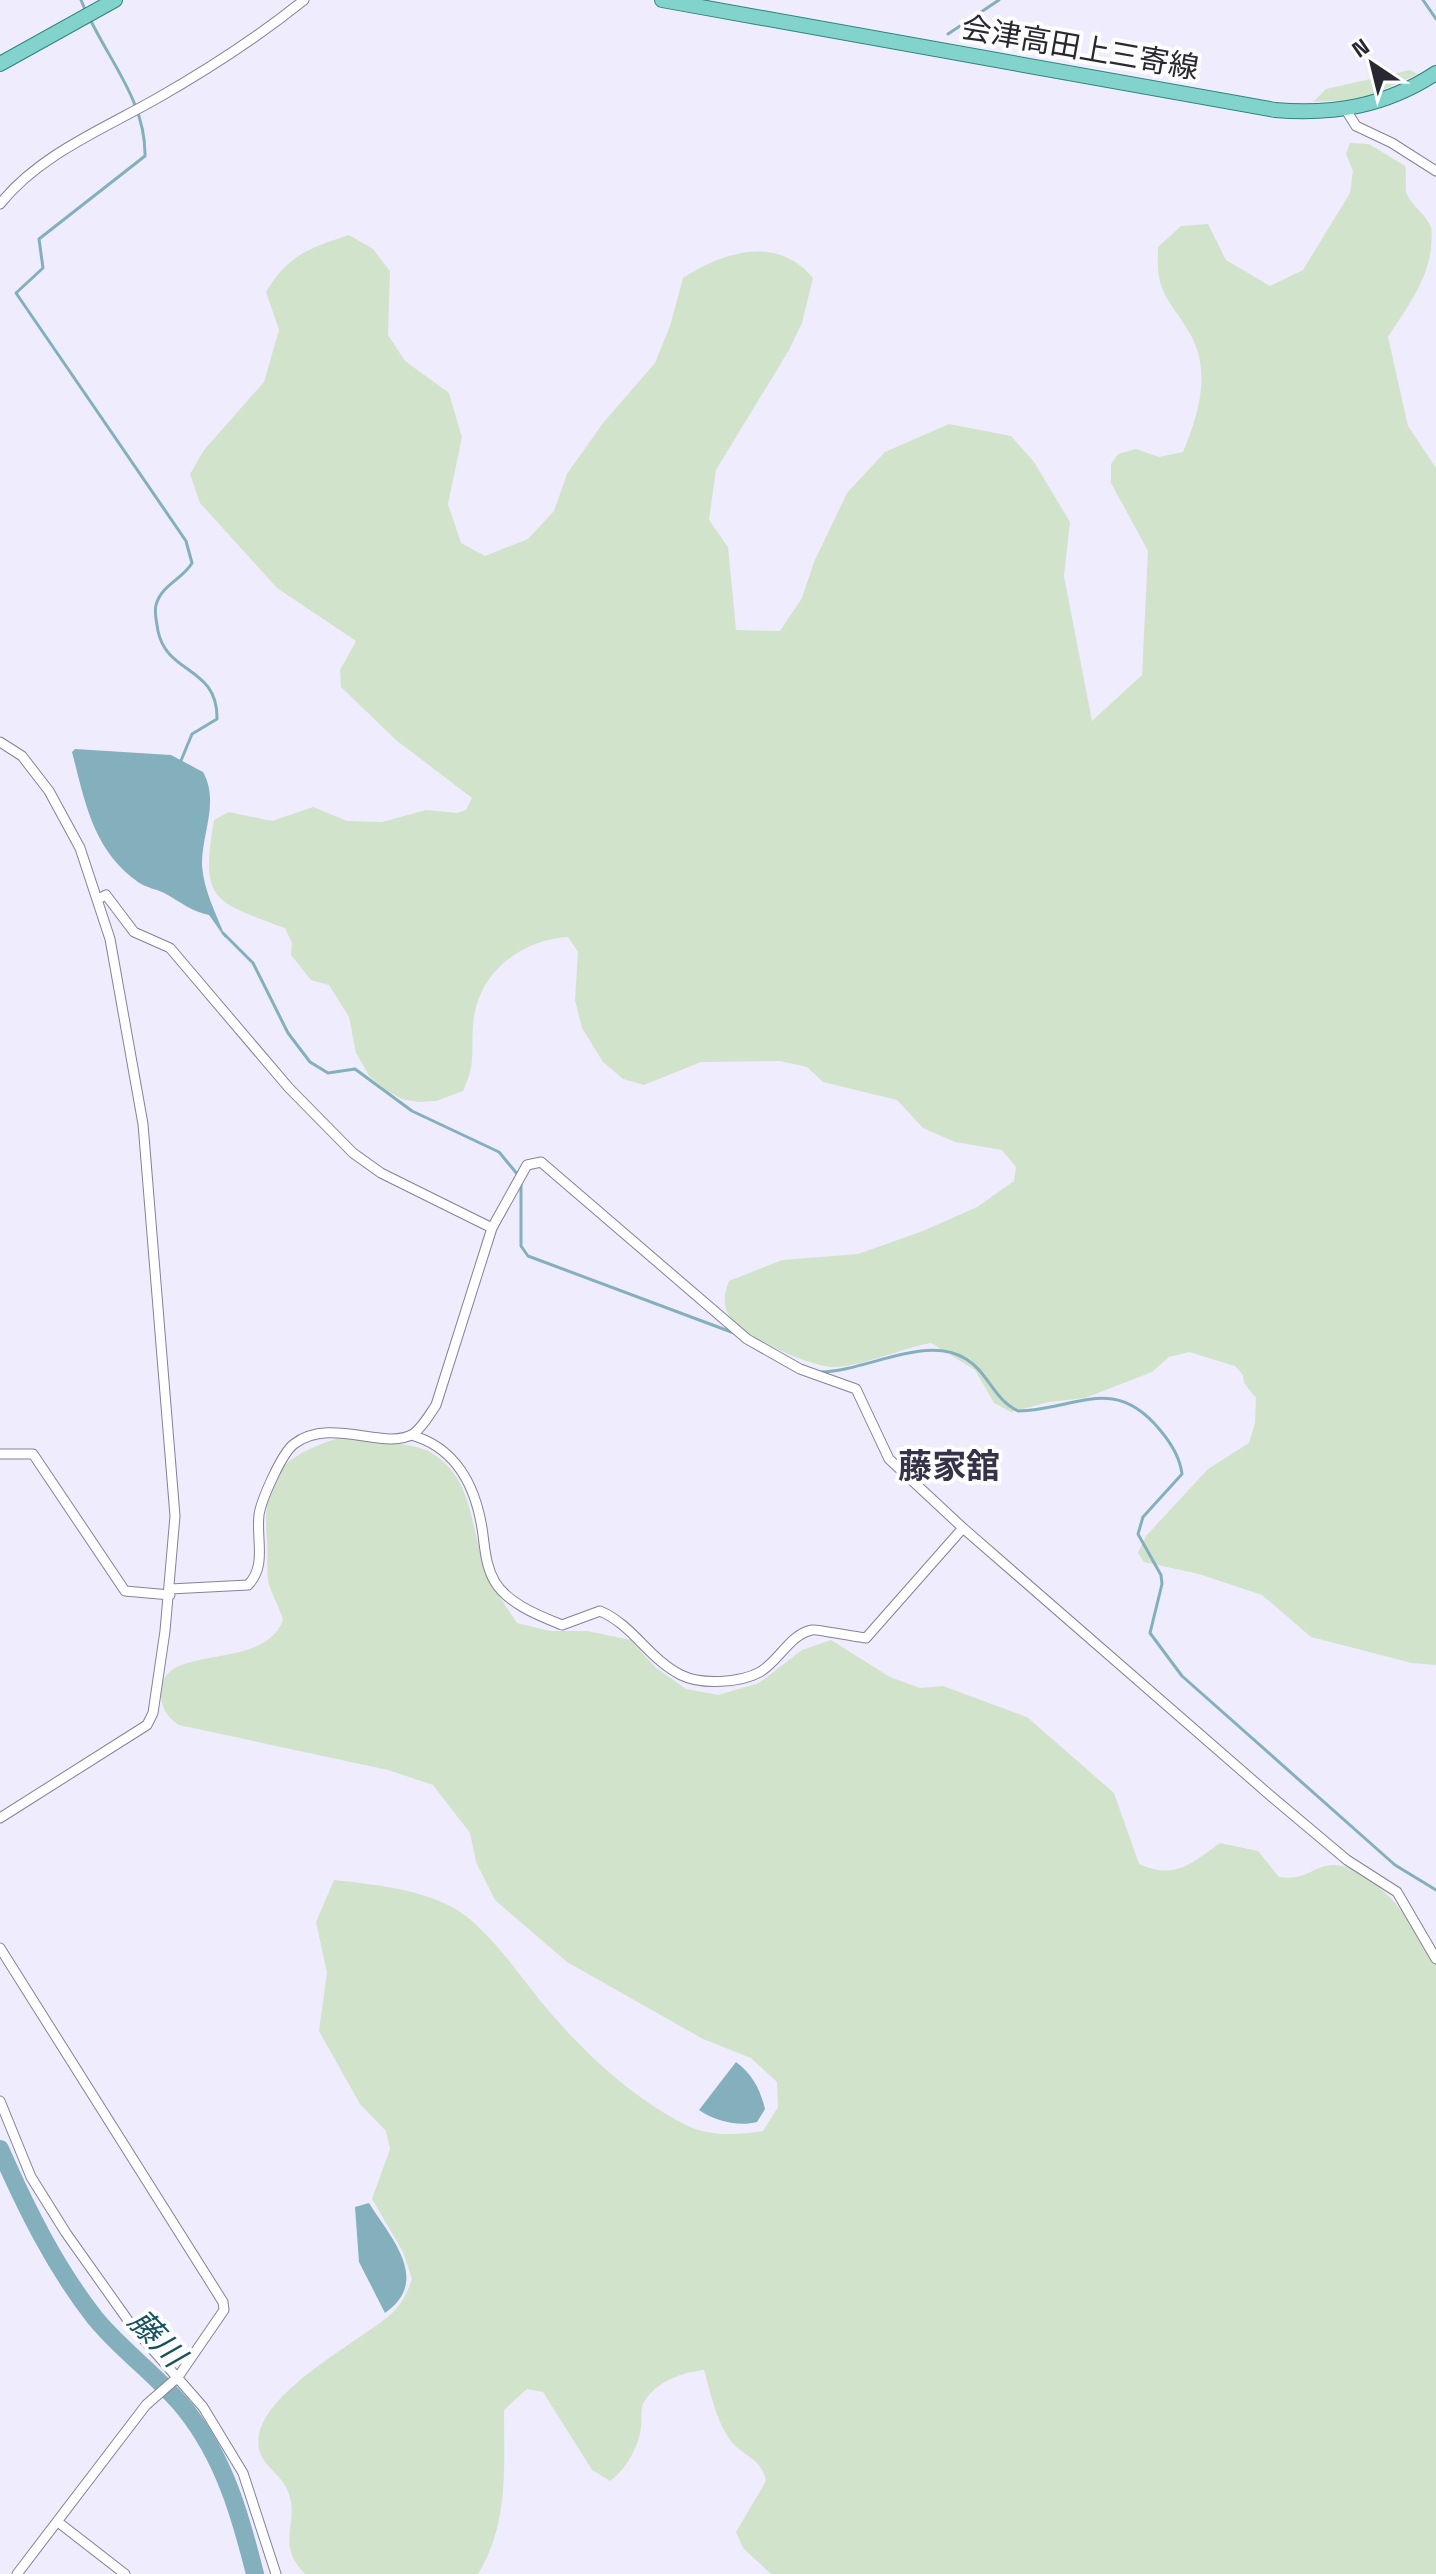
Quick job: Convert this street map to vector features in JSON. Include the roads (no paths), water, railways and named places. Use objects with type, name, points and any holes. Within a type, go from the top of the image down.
[{"type":"main road","points":[[0,64],[115,0]]},
{"type":"main road","name":"会津高田上三寄線","points":[[662,0],[1275,110],[1346,110],[1404,91],[1436,73]]},
{"type":"street","points":[[0,204],[21,181],[55,157],[224,56],[304,0]]},
{"type":"street","points":[[1346,110],[1356,126],[1392,143],[1436,171]]},
{"type":"street","points":[[0,742],[22,756],[49,791],[80,848],[98,899],[128,1025],[149,1186],[175,1516],[170,1592],[153,1713],[147,1725],[0,1818]]},
{"type":"street","points":[[98,899],[106,895],[134,932],[170,948],[289,1088],[353,1153],[381,1173],[492,1228]]},
{"type":"street","points":[[411,1435],[436,1405],[492,1228],[527,1165],[541,1162],[747,1339],[800,1369],[856,1389],[889,1459],[963,1528],[1336,1851],[1397,1892],[1436,1959]]},
{"type":"street","points":[[0,1454],[33,1454],[125,1591],[170,1592],[248,1585],[254,1579],[259,1566],[262,1502],[290,1447],[307,1434],[411,1435],[446,1450],[459,1465],[482,1526],[485,1556],[496,1584],[529,1611],[562,1625],[600,1611],[620,1620],[650,1651],[682,1676],[708,1682],[759,1673],[800,1634],[815,1629],[837,1636],[866,1638],[963,1528]]},
{"type":"street","points":[[0,1948],[223,2302],[220,2317],[175,2380],[155,2395],[17,2574]]},
{"type":"street","points":[[0,2101],[31,2177],[66,2233],[132,2326],[175,2380],[209,2415],[243,2473],[276,2574]]},
{"type":"street","points":[[58,2522],[125,2574]]},
{"type":"water","points":[[75,749],[171,755],[203,772],[208,783],[210,807],[202,854],[203,876],[226,939],[209,915],[141,884],[111,855],[87,807],[72,752]]},
{"type":"water","points":[[736,2062],[751,2077],[761,2095],[765,2109],[757,2122],[727,2122],[699,2110]]},
{"type":"water","points":[[369,2203],[396,2244],[406,2273],[405,2287],[399,2300],[385,2313],[359,2262],[355,2207]]},
{"type":"waterway","points":[[81,0],[86,12]]},
{"type":"waterway","points":[[948,34],[999,0]]},
{"type":"waterway","points":[[1423,0],[1436,19]]},
{"type":"waterway","points":[[90,19],[134,101],[144,137],[145,156],[39,239],[43,268],[16,293],[186,541],[192,563],[159,598],[155,611],[158,631],[171,656],[209,689],[215,702],[217,719],[192,734],[180,763]]},
{"type":"waterway","points":[[223,933],[253,963],[288,1033],[310,1062],[328,1073],[355,1069],[412,1111],[499,1152],[518,1175]]},
{"type":"waterway","points":[[521,1182],[521,1246],[528,1256],[734,1333]]},
{"type":"waterway","points":[[821,1372],[915,1352],[950,1352],[974,1364],[1002,1400],[1018,1411],[1110,1399],[1126,1403],[1143,1413],[1171,1445],[1182,1474],[1143,1517],[1138,1534],[1161,1575],[1162,1584],[1150,1633],[1182,1676],[1395,1865],[1436,1890]]},
{"type":"waterway","name":"藤川","points":[[0,2149],[42,2236],[80,2299],[106,2330],[174,2397],[199,2428],[229,2487],[255,2574]]},
{"type":"district","name":"藤家舘","points":[[949,1466]]}]
